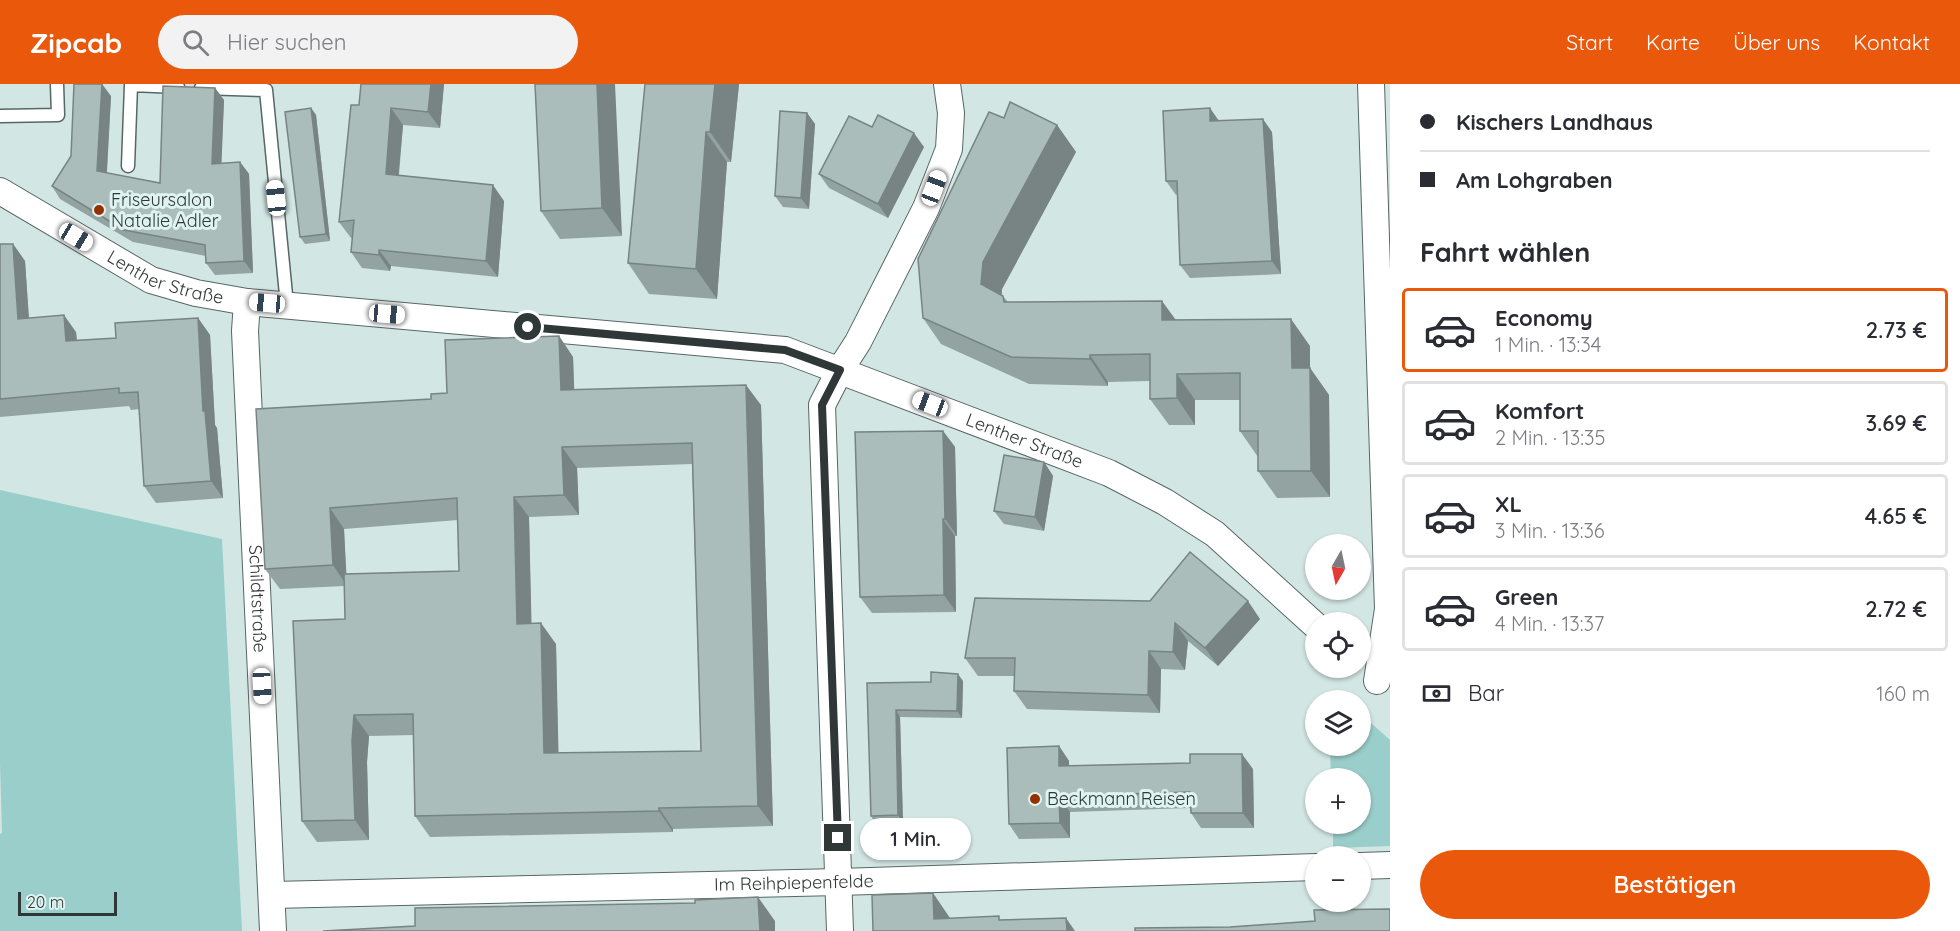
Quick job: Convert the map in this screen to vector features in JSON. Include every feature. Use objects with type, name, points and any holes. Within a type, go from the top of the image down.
[{"type":"street","points":[[840,931],[822,405],[858,342],[926,208],[949,148],[951,112],[947,84]]},
{"type":"street","points":[[1371,84],[1388,609],[1376,681]]},
{"type":"street","name":"Lenther Straße","points":[[0,191],[151,280],[196,293],[247,302],[785,350],[1109,473],[1166,502],[1215,534],[1305,616]]},
{"type":"street","name":"Schildtstraße","points":[[247,302],[245,332],[273,931]]},
{"type":"street","points":[[1371,866],[1390,865]]},
{"type":"street","name":"Im Reihpiepenfelde","points":[[272,895],[839,882],[1305,867]]},
{"type":"lane","points":[[0,116],[58,115],[57,84]]},
{"type":"lane","points":[[128,166],[131,85],[266,90],[287,305]]},
{"type":"shaded area","points":[[0,490],[222,539],[242,931],[0,931],[0,834],[2,833]]},
{"type":"shaded area","points":[[1371,723],[1390,740],[1390,846],[1333,846],[1333,834],[1371,834],[1371,768],[1331,768],[1330,756],[1371,756]]},
{"type":"building","points":[[74,84],[102,84],[97,171],[160,183],[163,86],[215,88],[212,164],[240,162],[244,261],[206,263],[205,245],[124,230],[52,186],[71,156]]},
{"type":"building","points":[[361,84],[431,84],[428,112],[391,108],[386,174],[493,185],[486,261],[379,250],[379,255],[351,252],[354,220],[339,222],[351,105],[359,105]]},
{"type":"building","points":[[535,84],[597,84],[602,208],[541,211]]},
{"type":"building","points":[[645,84],[715,84],[710,132],[706,132],[696,269],[628,263]]},
{"type":"building","points":[[1010,102],[1057,125],[983,262],[981,284],[1003,296],[1004,302],[1162,301],[1162,320],[1291,319],[1292,368],[1310,368],[1311,471],[1258,471],[1258,431],[1240,431],[1240,373],[1177,374],[1177,398],[1150,399],[1150,354],[1090,355],[1090,359],[1011,357],[923,318],[918,259],[989,112],[1004,118]]},
{"type":"building","points":[[311,108],[326,234],[300,237],[285,112]]},
{"type":"building","points":[[1210,108],[1210,121],[1263,119],[1272,261],[1180,265],[1177,181],[1166,181],[1163,111]]},
{"type":"building","points":[[780,111],[807,113],[801,198],[775,196]]},
{"type":"building","points":[[878,115],[914,133],[878,204],[819,174],[849,116],[872,127]]},
{"type":"building","points":[[0,244],[13,244],[18,319],[64,315],[66,341],[116,338],[115,323],[198,318],[203,411],[205,411],[211,481],[144,486],[138,392],[119,393],[119,388],[0,399]]},
{"type":"building","points":[[559,336],[561,390],[746,385],[758,806],[659,808],[659,811],[415,816],[413,714],[354,715],[352,741],[355,820],[302,821],[293,621],[345,619],[344,574],[459,571],[457,498],[330,508],[333,565],[265,569],[256,409],[431,399],[431,394],[447,393],[445,340]],"holes":[[[692,443],[701,751],[544,753],[541,623],[517,624],[514,497],[564,495],[562,447]]]},
{"type":"building","points":[[943,431],[944,595],[860,597],[855,432]]},
{"type":"building","points":[[1004,455],[1044,462],[1035,517],[994,511]]},
{"type":"building","points":[[1190,552],[1248,601],[1205,648],[1175,623],[1173,652],[1149,651],[1148,695],[1014,691],[1015,658],[965,658],[975,598],[1150,601]]},
{"type":"building","points":[[931,672],[958,674],[957,711],[896,710],[898,815],[871,816],[867,683],[931,682]]},
{"type":"building","points":[[1059,746],[1059,766],[1190,763],[1190,754],[1242,754],[1243,813],[1191,813],[1190,792],[1059,796],[1060,823],[1009,824],[1007,748]]},
{"type":"building","points":[[933,893],[934,919],[999,916],[999,920],[1066,918],[1067,931],[873,931],[872,895]]},
{"type":"building","points":[[758,897],[760,931],[323,931],[415,926],[415,908],[695,903],[695,900]]},
{"type":"building","points":[[1371,909],[1390,909],[1390,931],[1135,931],[1135,928],[1230,927],[1315,921],[1314,912],[1371,912]]},
{"type":"place","name":"Friseursalon Natalie Adler","points":[[99,210]]},
{"type":"place","name":"Beckmann Reisen","points":[[1035,799]]},
{"type":"route","points":[[528,327],[785,350],[840,370],[822,405],[838,838]]}]
